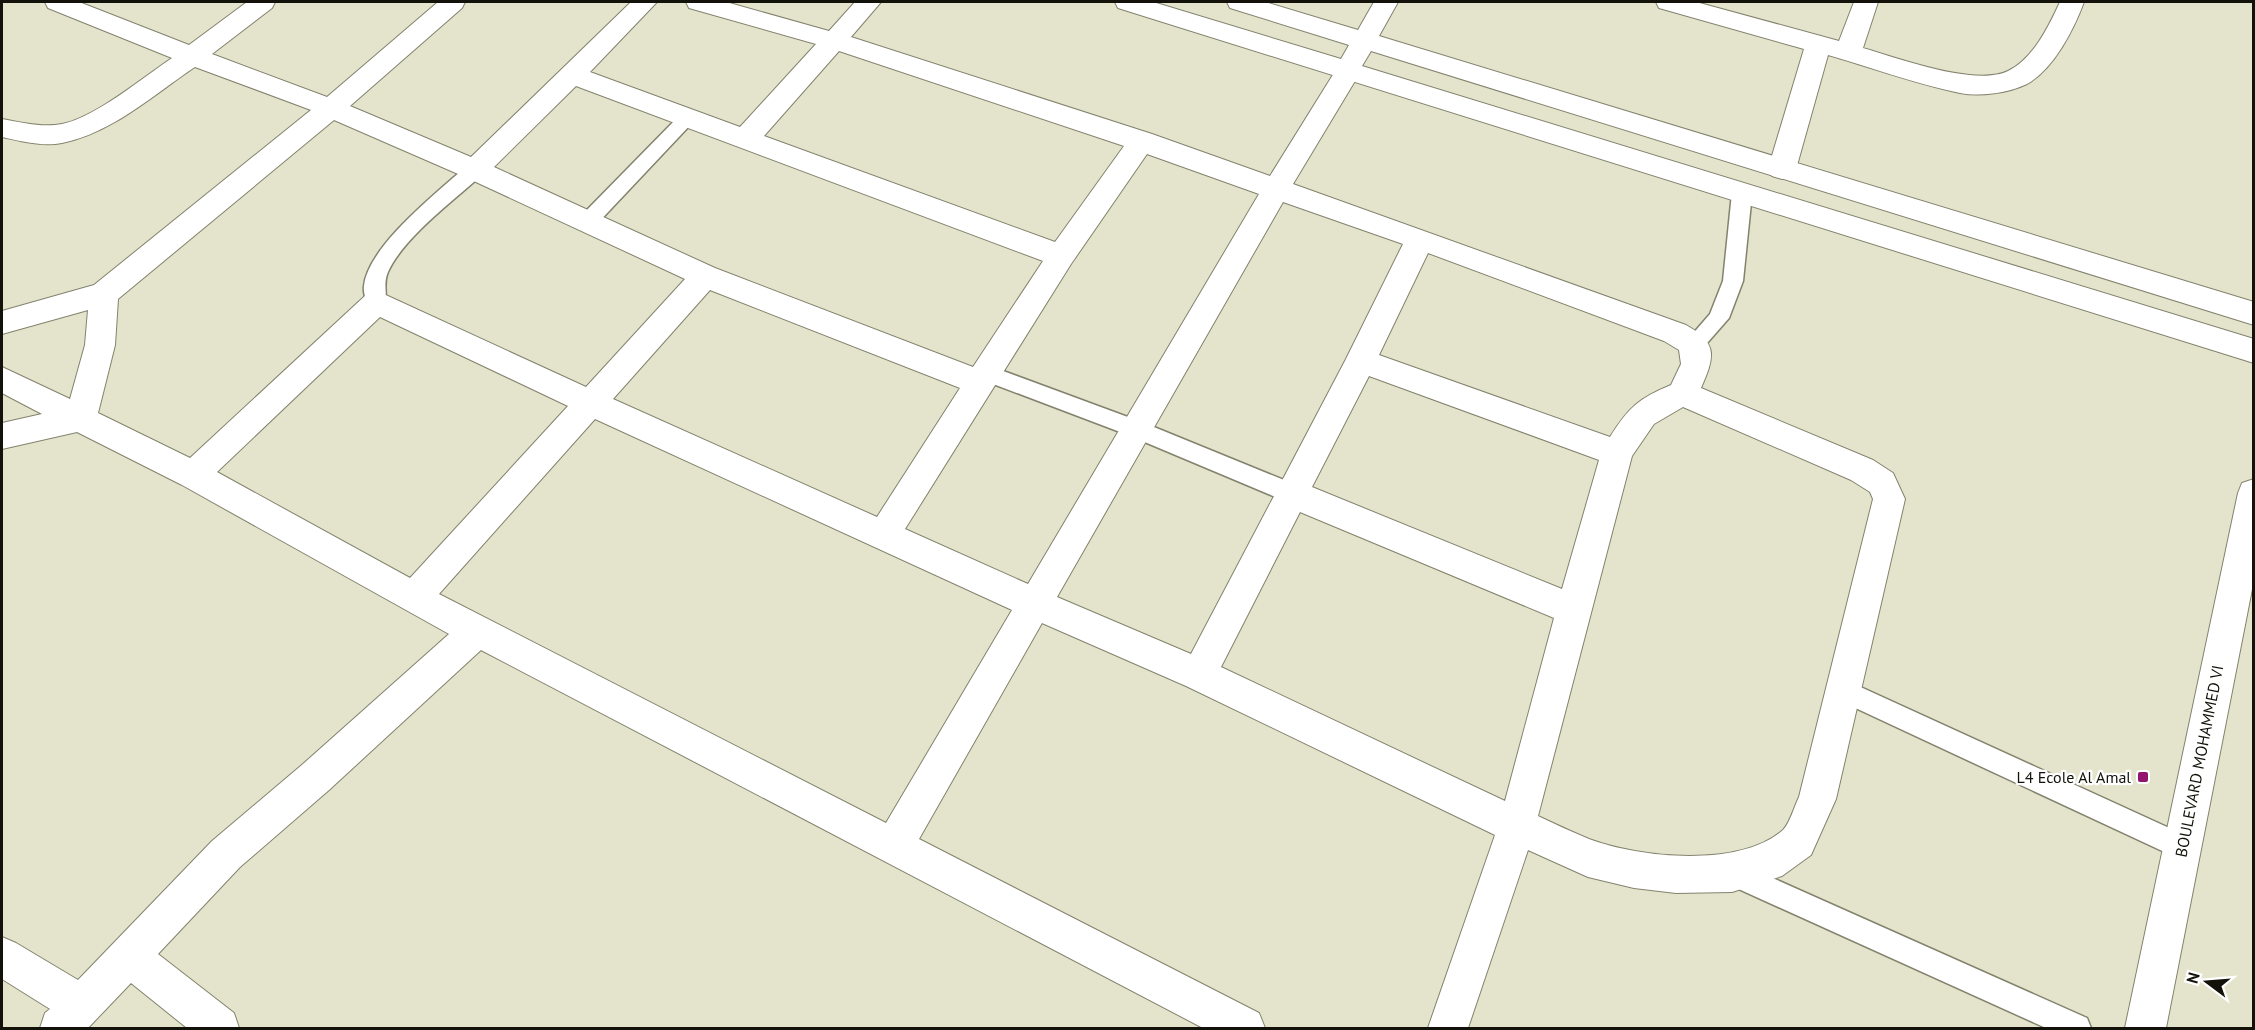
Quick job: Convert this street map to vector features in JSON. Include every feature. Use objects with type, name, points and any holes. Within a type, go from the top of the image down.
[{"type":"street","points":[[57,2],[331,108],[475,170],[705,276],[983,378]]},
{"type":"street","points":[[2,128],[60,135],[93,124],[192,56],[263,2]]},
{"type":"street","points":[[2,322],[104,294],[331,108],[453,2]]},
{"type":"street","points":[[475,170],[645,2]]},
{"type":"street","points":[[698,2],[836,39],[1142,141],[1420,239],[1675,333],[1694,344],[1696,364],[1683,394]]},
{"type":"street","points":[[746,138],[870,2]]},
{"type":"street","points":[[1127,2],[2253,351]]},
{"type":"street","points":[[1239,2],[2253,314]]},
{"type":"street","points":[[893,846],[1276,189],[1348,71],[1386,2]]},
{"type":"street","points":[[1668,2],[1961,84],[1990,86],[2011,82],[2028,72],[2042,58],[2072,2]]},
{"type":"street","points":[[1848,53],[1866,2]]},
{"type":"street","points":[[1782,170],[1818,44]]},
{"type":"street","points":[[572,75],[1061,256]]},
{"type":"street","points":[[883,535],[1061,256],[1142,141]]},
{"type":"street","points":[[1199,674],[1361,361],[1420,239]]},
{"type":"street","points":[[414,598],[705,276]]},
{"type":"street","points":[[81,418],[100,345],[104,294]]},
{"type":"street","points":[[193,475],[377,302],[591,404],[1034,603],[1199,674],[1517,826],[1588,858],[1634,869],[1676,874],[1732,873],[1768,862],[1798,842],[1817,799],[1888,499],[1882,483],[1862,470],[1683,394],[1655,404],[1640,416],[1617,453],[1573,610],[1517,826],[1448,1029]]},
{"type":"street","points":[[1361,361],[1617,453]]},
{"type":"street","points":[[2,379],[193,475],[414,598],[1239,1027]]},
{"type":"street","points":[[2,436],[81,418]]},
{"type":"street","points":[[1293,494],[1573,610]]},
{"type":"street","name":"BOULEVARD MOHAMMED VI","points":[[2145,1029],[2253,494]]},
{"type":"street","points":[[2,957],[71,1017],[226,854],[316,777],[477,631]]},
{"type":"street","points":[[130,957],[219,1029]]},
{"type":"lane","points":[[587,222],[688,117]]},
{"type":"lane","points":[[377,302],[373,286],[376,273],[386,257],[405,234],[475,170]]},
{"type":"lane","points":[[1694,344],[1719,318],[1733,281],[1742,193]]},
{"type":"lane","points":[[983,378],[1136,429],[1293,494]]},
{"type":"lane","points":[[1843,690],[2182,847]]},
{"type":"lane","points":[[1732,873],[2077,1029]]},
{"type":"place","name":"L4 Ecole Al Amal","points":[[2143,777]]}]
